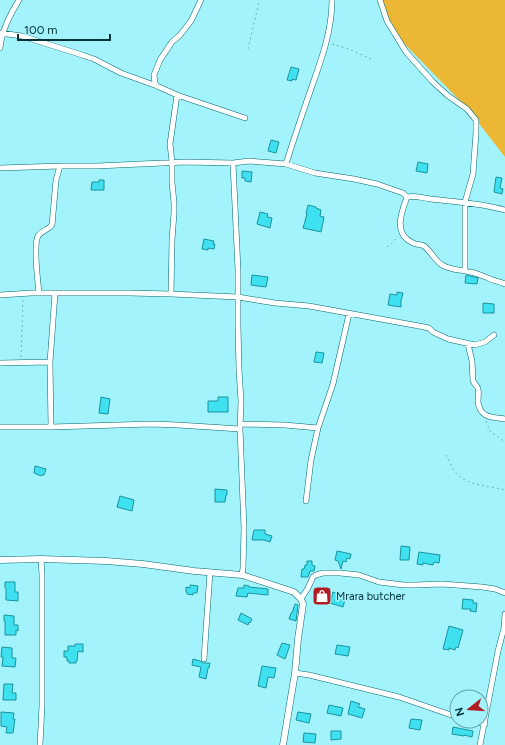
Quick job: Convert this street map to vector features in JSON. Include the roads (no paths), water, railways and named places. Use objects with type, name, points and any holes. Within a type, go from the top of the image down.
[{"type":"street","points":[[0,48],[1,33],[19,0]]},
{"type":"street","points":[[157,86],[154,75],[160,60],[172,42],[180,35],[191,21],[201,0]]},
{"type":"street","points":[[286,164],[330,29],[332,0]]},
{"type":"street","points":[[380,0],[386,21],[406,52],[438,87],[467,109],[476,120],[473,170],[465,202],[465,271]]},
{"type":"street","points":[[1,33],[22,36],[94,59],[121,73],[245,118]]},
{"type":"street","points":[[171,294],[174,203],[170,144],[177,94]]},
{"type":"street","points":[[0,168],[97,166],[172,162],[233,163],[249,161],[286,164],[315,173],[376,184],[403,193],[407,197]]},
{"type":"street","points":[[233,163],[238,270],[239,370],[241,401],[240,427],[244,533],[242,575]]},
{"type":"street","points":[[39,293],[36,263],[37,238],[38,235],[52,225],[56,180],[60,166]]},
{"type":"street","points":[[407,197],[414,196],[465,202],[505,210]]},
{"type":"street","points":[[407,197],[400,219],[401,231],[404,236],[412,243],[424,246],[441,265],[448,268],[478,274],[488,279],[505,284]]},
{"type":"street","points":[[0,296],[23,293],[55,293],[171,294],[238,297],[281,304],[309,306],[390,320],[429,328],[442,337],[468,344],[475,345],[485,342],[494,335]]},
{"type":"street","points":[[51,427],[50,362],[55,293]]},
{"type":"street","points":[[306,501],[311,460],[318,428],[333,384],[349,314]]},
{"type":"street","points":[[468,344],[472,361],[473,381],[478,388],[480,409],[484,414],[492,418],[505,420]]},
{"type":"street","points":[[0,362],[50,362]]},
{"type":"street","points":[[0,427],[178,424],[240,427],[286,425],[318,428]]},
{"type":"street","points":[[0,560],[42,559],[106,561],[242,575],[290,590],[298,595],[303,604],[295,673],[283,745]]},
{"type":"street","points":[[40,745],[42,705],[42,559]]},
{"type":"street","points":[[204,659],[210,572]]},
{"type":"street","points":[[301,598],[313,577],[316,575],[340,573],[359,576],[379,582],[404,585],[442,584],[482,587],[495,589],[505,593]]},
{"type":"street","points":[[489,698],[504,628],[505,614]]},
{"type":"street","points":[[295,673],[399,697],[449,713]]},
{"type":"street","points":[[483,729],[480,744],[486,745]]},
{"type":"place","name":"Mrara butcher","points":[[322,596]]}]
